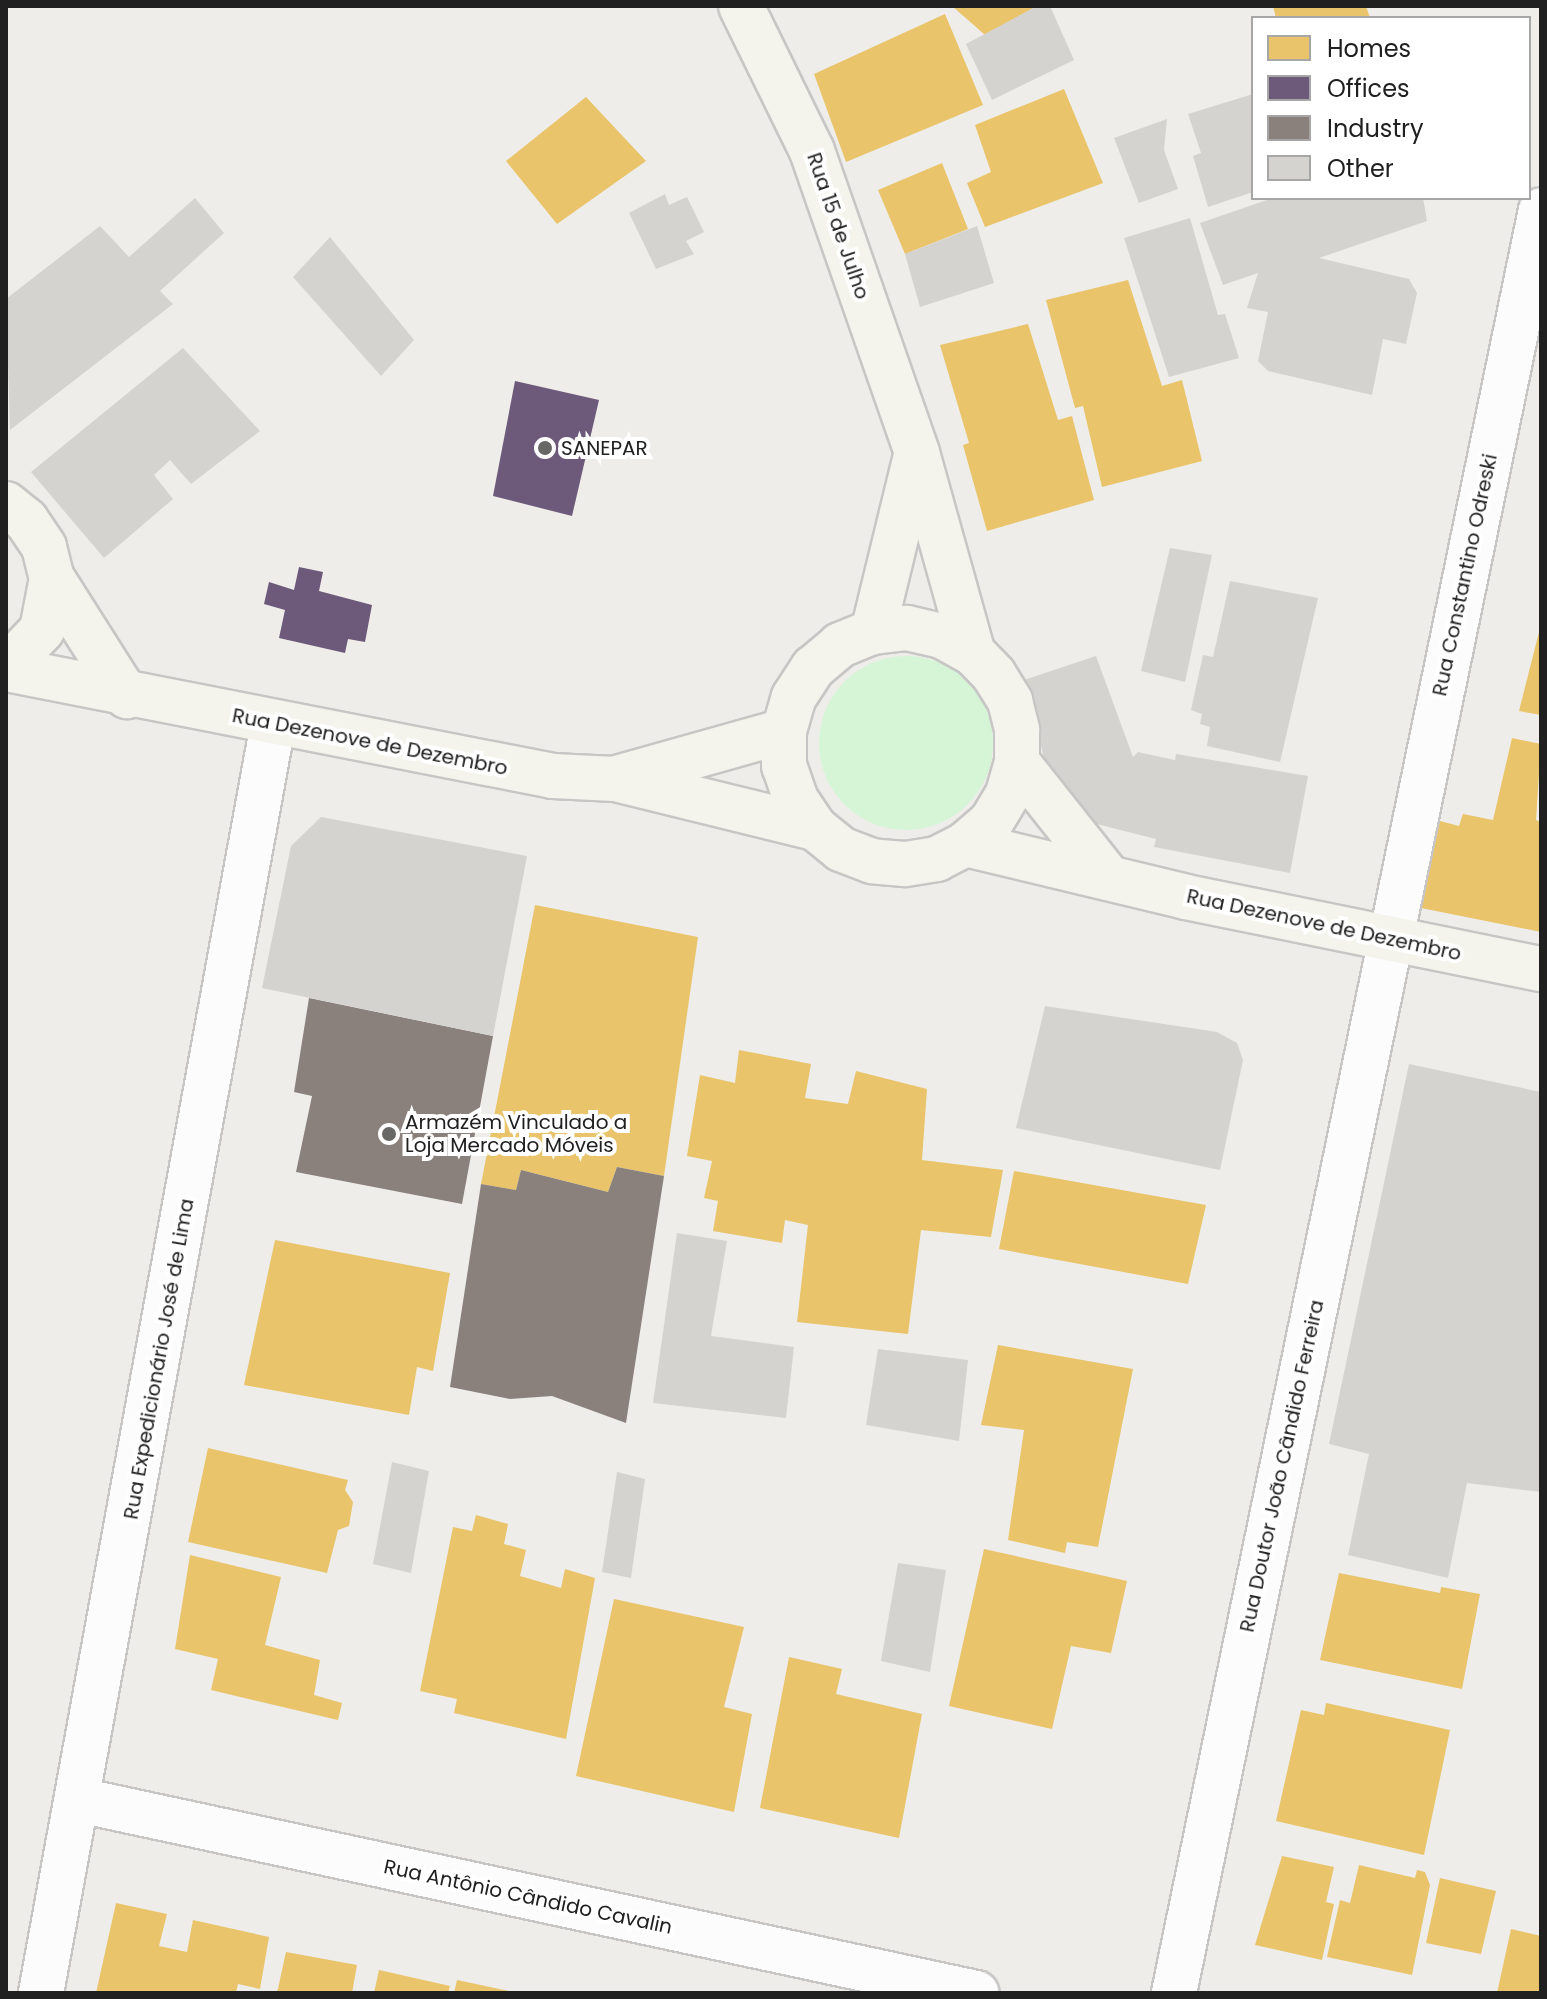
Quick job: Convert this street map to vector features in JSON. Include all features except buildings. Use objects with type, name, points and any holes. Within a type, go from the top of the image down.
[{"type":"main road","name":"Rua 15 de Julho","points":[[741,6],[812,151],[917,453],[973,653]]},
{"type":"main road","points":[[873,632],[917,453]]},
{"type":"main road","points":[[6,504],[26,520],[44,547],[52,578],[127,696]]},
{"type":"main road","points":[[6,668],[42,630],[52,578]]},
{"type":"main road","points":[[907,628],[942,636],[973,653],[994,675],[1010,701],[1017,762],[1008,794],[991,822],[966,844],[937,859],[904,864],[872,861],[841,849],[815,828],[796,800],[784,766],[784,731],[794,697],[813,668],[840,645],[873,632],[907,628]]},
{"type":"main road","name":"Rua Dezenove de Dezembro","points":[[6,668],[127,696],[553,776],[615,779],[815,828]]},
{"type":"main road","name":"Rua Dezenove de Dezembro","points":[[615,779],[784,731]]},
{"type":"main road","points":[[1017,762],[1109,878]]},
{"type":"main road","name":"Rua Dezenove de Dezembro","points":[[966,844],[1109,878],[1541,969]]},
{"type":"street","name":"Rua Constantino Odreski","points":[[1390,939],[1541,210]]},
{"type":"street","name":"Rua Expedicionário José de Lima","points":[[41,1993],[79,1800],[273,724]]},
{"type":"street","name":"Rua Doutor João Cândido Ferreira","points":[[1174,1993],[1390,939]]},
{"type":"street","name":"Rua Antônio Cândido Cavalin","points":[[79,1800],[976,1993]]},
{"type":"green space","points":[[906,656],[939,662],[968,681],[987,710],[993,743],[987,776],[968,805],[939,824],[906,830],[873,824],[844,805],[825,776],[819,743],[825,710],[844,681],[873,662]]},
{"type":"place","name":"SANEPAR","points":[[545,448]]},
{"type":"place","name":"Armazém Vinculado a Loja Mercado Móveis","points":[[389,1134]]}]
